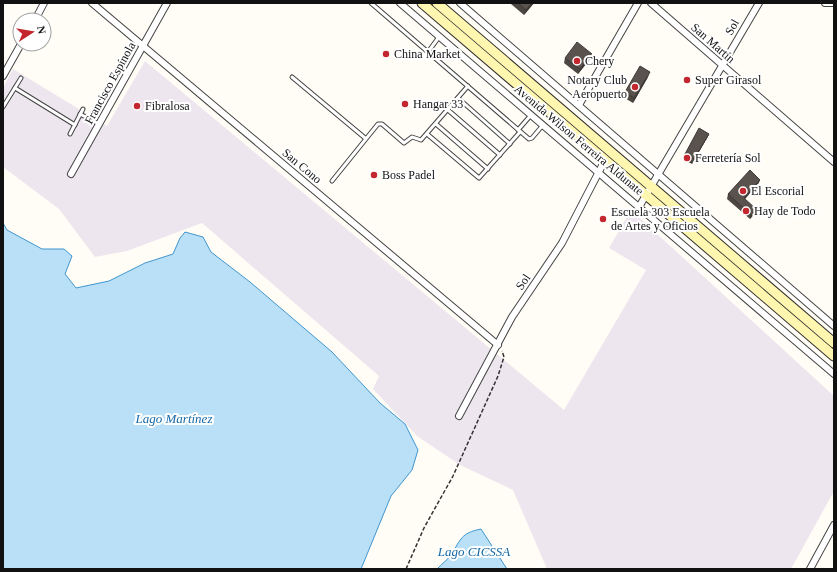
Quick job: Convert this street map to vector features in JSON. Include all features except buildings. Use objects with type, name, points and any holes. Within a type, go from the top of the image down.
[{"type":"main road","name":"Avenida Wilson Ferreira Aldunate","points":[[422,3],[834,356]]},
{"type":"main road","name":"Avenida Wilson Ferreira Aldunate","points":[[437,3],[834,343]]},
{"type":"street","points":[[39,12],[44,3]]},
{"type":"street","name":"San Cono","points":[[92,3],[498,345]]},
{"type":"street","name":"Francisco Espínola","points":[[71,174],[167,3]]},
{"type":"street","name":"Avenida Wilson Ferreira Aldunate","points":[[400,3],[834,374]]},
{"type":"street","name":"Avenida Wilson Ferreira Aldunate","points":[[460,3],[834,326]]},
{"type":"street","points":[[579,105],[638,3]]},
{"type":"street","name":"San Martín","points":[[651,3],[834,162]]},
{"type":"street","name":"Sol","points":[[639,207],[758,3]]},
{"type":"street","points":[[825,3],[834,4]]},
{"type":"street","points":[[3,76],[16,52]]},
{"type":"street","name":"Sol","points":[[459,416],[512,317],[562,243],[605,160]]},
{"type":"street","points":[[810,569],[834,525]]},
{"type":"lane","points":[[371,3],[530,139],[543,125]]},
{"type":"lane","points":[[428,52],[439,37]]},
{"type":"lane","points":[[292,77],[365,138]]},
{"type":"lane","points":[[3,107],[21,78]]},
{"type":"lane","points":[[332,180],[378,124],[382,124],[404,143],[412,137],[420,140],[436,124],[468,86]]},
{"type":"lane","points":[[15,88],[75,125]]},
{"type":"lane","points":[[3,98],[7,100]]},
{"type":"lane","points":[[458,98],[510,144]]},
{"type":"lane","points":[[70,134],[82,109]]},
{"type":"lane","points":[[448,110],[500,155]]},
{"type":"lane","points":[[80,114],[99,124]]},
{"type":"lane","points":[[427,134],[479,178],[510,144],[531,115]]},
{"type":"lane","points":[[436,124],[488,169]]},
{"type":"path","points":[[406,569],[424,528],[453,476],[498,376],[504,358],[498,345]]},
{"type":"shaded area","points":[[145,61],[564,410],[646,270],[609,248],[631,210],[834,396],[834,491],[791,569],[547,569],[513,490],[460,465],[417,436],[373,389],[379,376],[202,223],[127,251],[95,257],[59,209],[3,167],[3,88],[13,69],[107,126]]},
{"type":"green space","points":[[427,3],[430,3],[635,180]]},
{"type":"green space","points":[[658,200],[834,348],[834,350]]},
{"type":"water","name":"Lago Martínez","points":[[3,223],[7,230],[42,249],[64,249],[72,256],[65,274],[76,288],[109,281],[145,263],[173,254],[180,238],[185,232],[203,237],[211,252],[250,282],[332,352],[380,403],[405,424],[418,450],[412,470],[391,496],[361,569],[3,569]]},
{"type":"water","name":"Lago CICSSA","points":[[481,529],[507,569],[437,569],[451,555],[465,535],[469,532]]},
{"type":"place","name":"China Market","points":[[386,54]]},
{"type":"place","name":"Chery","points":[[577,61]]},
{"type":"place","name":"Super Girasol","points":[[687,80]]},
{"type":"place","name":"Notary Club Aeropuerto","points":[[635,87]]},
{"type":"place","name":"Hangar 33","points":[[405,104]]},
{"type":"place","name":"Fibralosa","points":[[137,106]]},
{"type":"place","name":"Ferretería Sol","points":[[687,158]]},
{"type":"place","name":"Boss Padel","points":[[374,175]]},
{"type":"place","name":"El Escorial","points":[[743,191]]},
{"type":"place","name":"Hay de Todo","points":[[746,211]]},
{"type":"place","name":"Escuela 303 Escuela de Artes y Oficios","points":[[603,219]]}]
